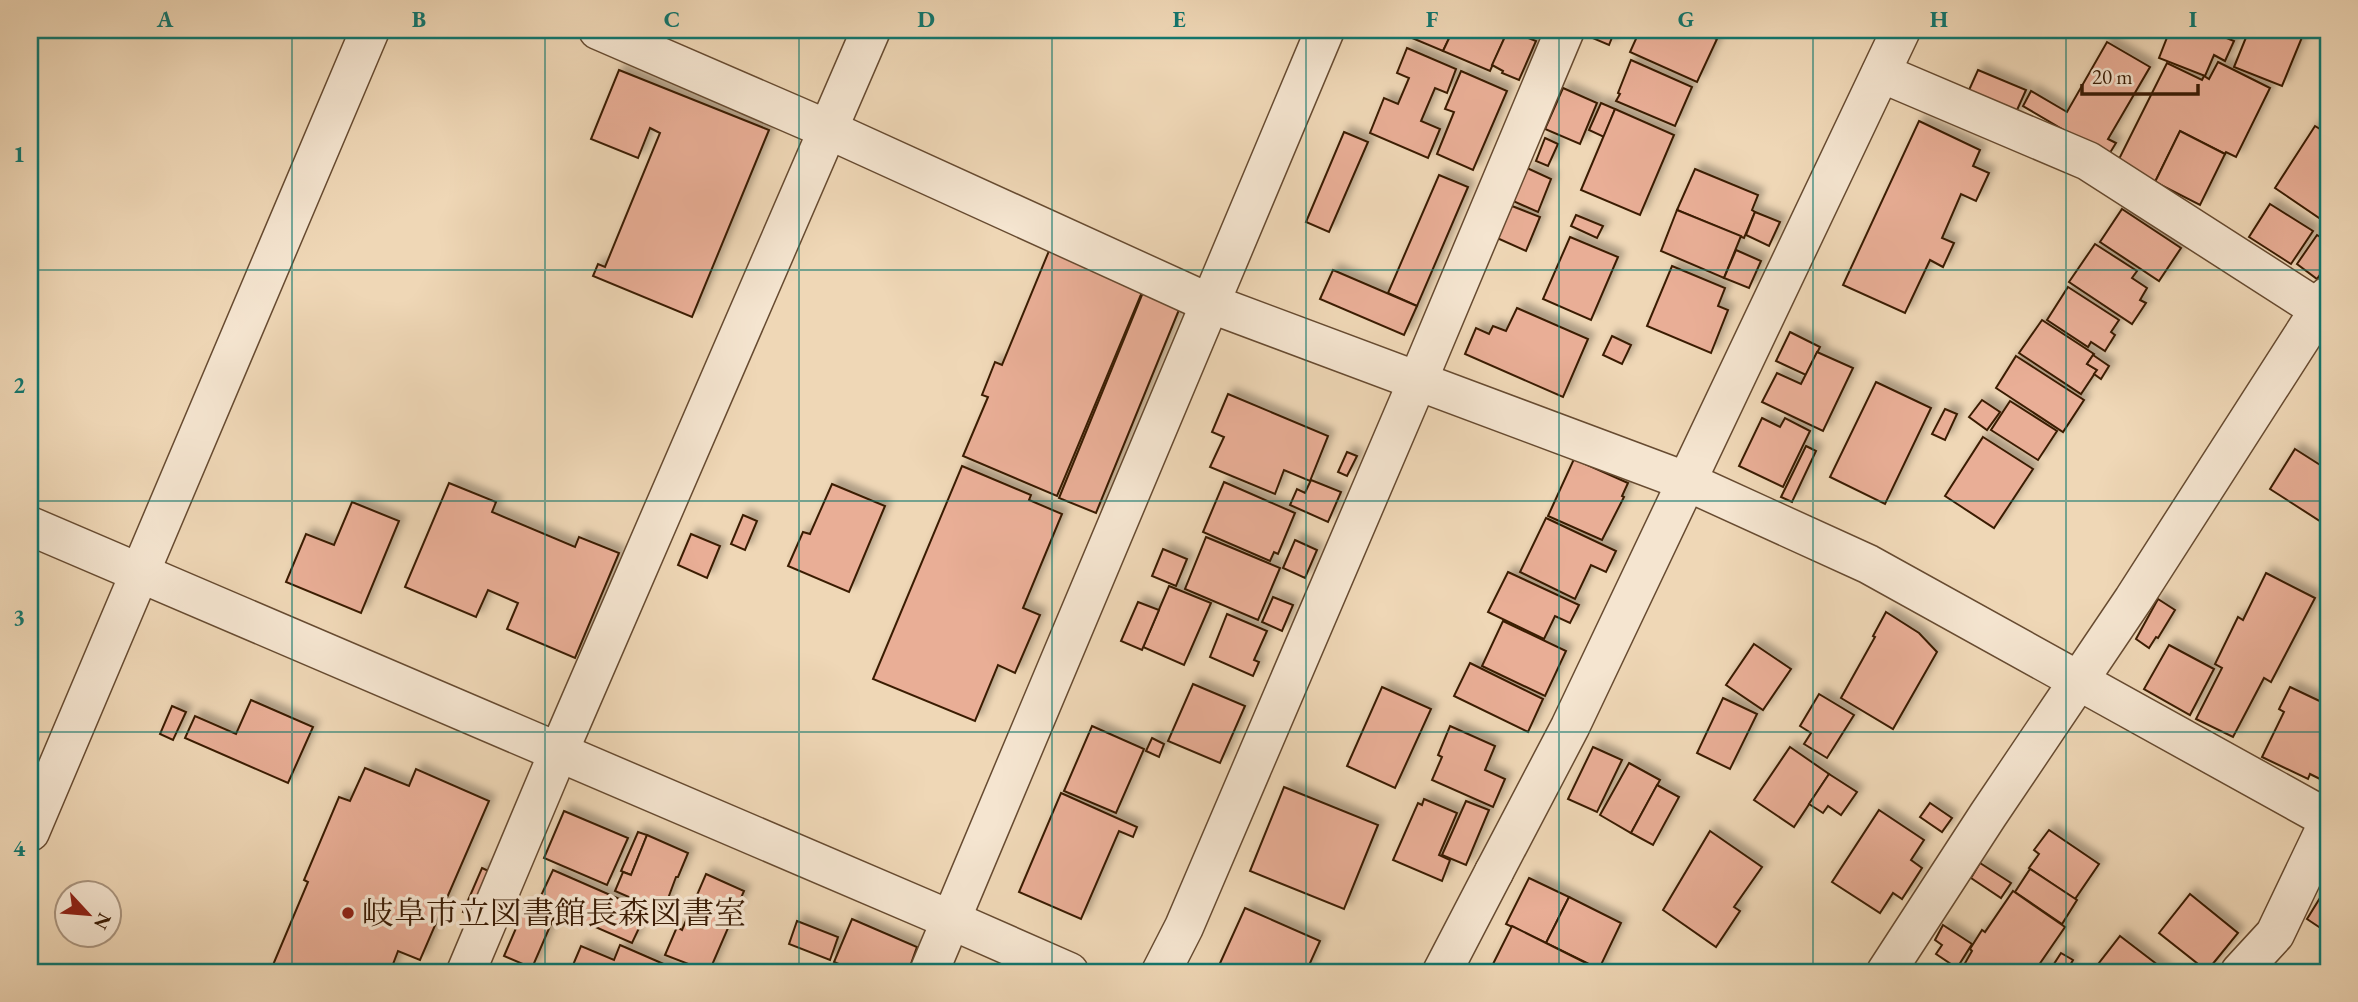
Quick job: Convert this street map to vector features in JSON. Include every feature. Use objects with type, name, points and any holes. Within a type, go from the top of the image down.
[{"type":"street","points":[[30,832],[370,30]]},
{"type":"street","points":[[598,30],[829,130],[1209,303],[1688,482],[1868,564],[2328,821],[2275,934],[2240,972]]},
{"type":"street","points":[[466,972],[872,30]]},
{"type":"street","points":[[929,972],[1325,30]]},
{"type":"street","points":[[1161,972],[1184,927],[1565,30]]},
{"type":"street","points":[[1442,972],[1570,727],[1901,30]]},
{"type":"street","points":[[1881,73],[2088,161],[2325,306],[2141,589],[1886,972]]},
{"type":"street","points":[[30,526],[1069,972]]},
{"type":"building","points":[[1393,30],[1453,30],[1443,51]]},
{"type":"building","points":[[1453,30],[1508,30],[1490,71],[1443,51]]},
{"type":"building","points":[[1508,30],[1536,41],[1519,80],[1502,73],[1503,71],[1492,65]]},
{"type":"building","points":[[1584,30],[1615,30],[1609,45],[1583,34]]},
{"type":"building","points":[[1640,30],[1695,30],[1717,39],[1697,82],[1630,52]]},
{"type":"building","points":[[2170,30],[2222,30],[2219,35],[2234,41],[2225,61],[2214,55],[2205,76],[2159,58]]},
{"type":"building","points":[[2249,30],[2305,30],[2282,86],[2234,67]]},
{"type":"building","points":[[2107,42],[2150,67],[2108,139],[2116,143],[2108,156],[2023,106],[2031,91],[2067,112]]},
{"type":"building","points":[[1407,48],[1456,69],[1447,93],[1435,88],[1421,121],[1440,129],[1428,158],[1370,133],[1384,98],[1398,104],[1409,78],[1397,73]]},
{"type":"building","points":[[1631,60],[1692,87],[1675,126],[1616,101]]},
{"type":"building","points":[[2218,62],[2270,88],[2236,157],[2180,131],[2155,182],[2117,163],[2167,63],[2202,80],[2204,76],[2209,79]]},
{"type":"building","points":[[619,70],[769,130],[692,317],[593,276],[598,264],[605,267],[660,133],[650,128],[638,158],[591,139]]},
{"type":"building","points":[[1978,70],[2026,90],[2013,119],[1965,99]]},
{"type":"building","points":[[1461,71],[1507,91],[1473,170],[1437,154],[1454,112],[1445,109]]},
{"type":"building","points":[[1563,88],[1597,103],[1580,144],[1545,129]]},
{"type":"building","points":[[1601,103],[1615,109],[1604,137],[1589,130]]},
{"type":"building","points":[[1615,109],[1674,135],[1640,215],[1581,190]]},
{"type":"building","points":[[1919,121],[1980,150],[1973,166],[1989,173],[1976,201],[1961,194],[1942,238],[1954,243],[1943,267],[1930,260],[1905,313],[1843,285]]},
{"type":"building","points":[[2315,126],[2328,134],[2328,224],[2275,188]]},
{"type":"building","points":[[2180,131],[2225,154],[2200,205],[2155,182]]},
{"type":"building","points":[[1344,132],[1368,142],[1329,232],[1306,222]]},
{"type":"building","points":[[1545,138],[1558,144],[1548,166],[1536,161]]},
{"type":"building","points":[[1527,168],[1551,179],[1538,212],[1513,201]]},
{"type":"building","points":[[1695,169],[1758,195],[1752,210],[1755,212],[1744,238],[1677,210]]},
{"type":"building","points":[[1439,175],[1468,187],[1417,306],[1388,293]]},
{"type":"building","points":[[2270,204],[2313,231],[2291,264],[2249,237]]},
{"type":"building","points":[[1512,206],[1540,217],[1526,251],[1497,238]]},
{"type":"building","points":[[2122,209],[2181,248],[2159,281],[2100,242]]},
{"type":"building","points":[[1677,210],[1741,236],[1724,278],[1661,251]]},
{"type":"building","points":[[1755,212],[1780,222],[1769,246],[1746,235]]},
{"type":"building","points":[[1576,215],[1603,226],[1597,238],[1571,226]]},
{"type":"building","points":[[2317,235],[2328,242],[2328,263],[2317,279],[2297,264]]},
{"type":"building","points":[[1570,237],[1618,257],[1591,320],[1543,299]]},
{"type":"building","points":[[2095,244],[2137,271],[2132,278],[2147,288],[2140,300],[2146,303],[2132,324],[2069,282]]},
{"type":"building","points":[[1051,246],[1145,285],[1057,496],[963,456],[988,397],[982,395],[995,362],[1002,365]]},
{"type":"building","points":[[1736,250],[1761,261],[1749,288],[1724,278]]},
{"type":"building","points":[[1672,266],[1725,288],[1718,306],[1728,310],[1711,353],[1647,326]]},
{"type":"building","points":[[1333,270],[1417,306],[1404,335],[1320,299]]},
{"type":"building","points":[[1146,285],[1183,300],[1096,513],[1059,498]]},
{"type":"building","points":[[2068,287],[2119,320],[2111,332],[2115,335],[2105,351],[2091,342],[2088,347],[2047,320]]},
{"type":"building","points":[[1517,308],[1588,339],[1563,397],[1465,354],[1476,328],[1489,334],[1493,326],[1506,331]]},
{"type":"building","points":[[2042,320],[2094,354],[2087,364],[2097,370],[2081,394],[2019,353]]},
{"type":"building","points":[[1790,332],[1820,347],[1806,375],[1776,361]]},
{"type":"building","points":[[1612,336],[1631,345],[1622,364],[1603,355]]},
{"type":"building","points":[[1817,352],[1853,368],[1823,431],[1762,402],[1777,373],[1801,384]]},
{"type":"building","points":[[2093,355],[2109,366],[2101,379],[2094,374],[2097,370],[2087,364]]},
{"type":"building","points":[[2016,356],[2084,400],[2063,432],[1996,388]]},
{"type":"building","points":[[1876,382],[1931,408],[1885,504],[1830,477]]},
{"type":"building","points":[[1228,394],[1328,436],[1310,481],[1284,470],[1275,494],[1210,467],[1224,437],[1212,432]]},
{"type":"building","points":[[1982,400],[2000,412],[1987,430],[1969,417]]},
{"type":"building","points":[[2010,401],[2057,431],[2038,460],[1991,430]]},
{"type":"building","points":[[1945,409],[1957,414],[1945,440],[1932,434]]},
{"type":"building","points":[[1762,418],[1780,427],[1785,418],[1810,431],[1783,487],[1739,466]]},
{"type":"building","points":[[1983,437],[2033,469],[1994,528],[1945,496]]},
{"type":"building","points":[[1806,446],[1816,451],[1792,502],[1781,497]]},
{"type":"building","points":[[2295,449],[2328,470],[2326,525],[2270,489]]},
{"type":"building","points":[[1347,452],[1357,456],[1347,476],[1338,472]]},
{"type":"building","points":[[1574,459],[1628,483],[1622,496],[1624,497],[1602,540],[1548,516]]},
{"type":"building","points":[[962,466],[1031,495],[1029,500],[1062,514],[1023,608],[1040,615],[1015,673],[998,665],[975,721],[873,679]]},
{"type":"building","points":[[1311,480],[1341,492],[1328,522],[1290,505],[1297,489],[1305,493]]},
{"type":"building","points":[[1224,482],[1295,513],[1278,554],[1274,552],[1270,561],[1203,532]]},
{"type":"building","points":[[449,483],[496,502],[492,512],[575,547],[579,537],[619,553],[575,658],[507,629],[518,603],[488,590],[476,617],[405,587]]},
{"type":"building","points":[[832,484],[885,506],[849,592],[788,566],[803,532],[810,534]]},
{"type":"building","points":[[352,502],[399,521],[361,613],[286,582],[306,534],[334,545]]},
{"type":"building","points":[[743,515],[757,521],[745,550],[731,544]]},
{"type":"building","points":[[1546,518],[1616,551],[1606,572],[1591,565],[1575,599],[1520,572]]},
{"type":"building","points":[[691,534],[720,546],[707,578],[678,565]]},
{"type":"building","points":[[1206,537],[1280,568],[1258,620],[1185,589]]},
{"type":"building","points":[[1295,540],[1317,550],[1305,578],[1283,568]]},
{"type":"building","points":[[1163,549],[1187,559],[1176,586],[1152,576]]},
{"type":"building","points":[[1508,572],[1579,605],[1570,623],[1555,616],[1544,639],[1488,612]]},
{"type":"building","points":[[2266,573],[2315,598],[2271,682],[2264,678],[2233,737],[2196,719],[2222,668],[2215,664],[2238,617],[2243,620]]},
{"type":"building","points":[[1169,586],[1211,603],[1184,665],[1143,647]]},
{"type":"building","points":[[1273,597],[1293,605],[1282,631],[1262,622]]},
{"type":"building","points":[[2158,599],[2175,610],[2149,648],[2136,639]]},
{"type":"building","points":[[1138,602],[1159,610],[1142,650],[1121,641]]},
{"type":"building","points":[[1886,612],[1919,633],[1937,652],[1893,729],[1841,698]]},
{"type":"building","points":[[1227,614],[1267,631],[1254,660],[1259,662],[1253,676],[1210,657]]},
{"type":"building","points":[[1503,621],[1566,651],[1545,696],[1482,666]]},
{"type":"building","points":[[1754,644],[1791,669],[1763,710],[1726,685]]},
{"type":"building","points":[[2169,645],[2214,669],[2190,715],[2144,689]]},
{"type":"building","points":[[1470,663],[1543,699],[1528,732],[1454,696]]},
{"type":"building","points":[[1193,684],[1245,706],[1220,763],[1168,741]]},
{"type":"building","points":[[1382,687],[1431,709],[1395,788],[1347,766]]},
{"type":"building","points":[[2290,687],[2328,705],[2326,782],[2310,774],[2308,779],[2262,757],[2284,712],[2279,709]]},
{"type":"building","points":[[1819,694],[1854,715],[1827,758],[1804,744],[1811,733],[1800,726]]},
{"type":"building","points":[[1723,698],[1757,714],[1730,769],[1697,753]]},
{"type":"building","points":[[251,700],[313,727],[288,783],[185,738],[195,716],[236,734]]},
{"type":"building","points":[[172,706],[186,712],[173,740],[160,734]]},
{"type":"building","points":[[1092,726],[1144,749],[1116,813],[1064,791]]},
{"type":"building","points":[[1450,726],[1495,746],[1485,770],[1505,779],[1493,807],[1432,780],[1442,757],[1438,755]]},
{"type":"building","points":[[1152,738],[1164,744],[1159,757],[1146,751]]},
{"type":"building","points":[[1593,747],[1622,760],[1597,812],[1568,799]]},
{"type":"building","points":[[1790,747],[1829,774],[1794,827],[1754,800]]},
{"type":"building","points":[[1629,763],[1660,780],[1631,833],[1600,815]]},
{"type":"building","points":[[365,768],[409,786],[416,769],[489,801],[420,960],[398,951],[390,972],[270,972],[308,882],[304,880],[339,797],[350,801]]},
{"type":"building","points":[[1829,774],[1857,792],[1841,815],[1828,806],[1823,813],[1809,804]]},
{"type":"building","points":[[1657,785],[1679,797],[1653,845],[1631,833]]},
{"type":"building","points":[[1284,787],[1378,825],[1344,909],[1250,871]]},
{"type":"building","points":[[1061,793],[1137,827],[1133,837],[1119,831],[1081,919],[1019,892]]},
{"type":"building","points":[[1424,799],[1457,813],[1439,855],[1450,860],[1442,881],[1393,860],[1418,803],[1422,805]]},
{"type":"building","points":[[1466,801],[1489,810],[1466,865],[1442,855]]},
{"type":"building","points":[[1930,803],[1952,818],[1942,832],[1920,817]]},
{"type":"building","points":[[1879,810],[1924,840],[1911,860],[1922,868],[1902,899],[1893,893],[1880,913],[1832,882]]},
{"type":"building","points":[[564,811],[628,838],[607,885],[544,858]]},
{"type":"building","points":[[2049,830],[2099,864],[2075,899],[2029,868],[2039,854],[2034,850]]},
{"type":"building","points":[[1710,831],[1762,867],[1734,907],[1740,911],[1716,947],[1663,910]]},
{"type":"building","points":[[638,832],[647,835],[631,875],[621,871]]},
{"type":"building","points":[[647,835],[688,853],[663,912],[615,891],[623,872],[631,875]]},
{"type":"building","points":[[1980,863],[2011,883],[2001,898],[1971,878]]},
{"type":"building","points":[[482,868],[493,873],[475,917],[463,912]]},
{"type":"building","points":[[2030,869],[2077,900],[2062,924],[2015,892]]},
{"type":"building","points":[[553,870],[647,911],[632,943],[538,902]]},
{"type":"building","points":[[706,874],[744,891],[709,972],[665,955],[677,927],[682,930]]},
{"type":"building","points":[[1529,878],[1569,897],[1546,943],[1506,924]]},
{"type":"building","points":[[2328,885],[2328,933],[2307,919]]},
{"type":"building","points":[[2013,891],[2065,927],[2034,972],[1960,972],[1982,930],[1985,932]]},
{"type":"building","points":[[2190,894],[2238,933],[2207,971],[2159,933]]},
{"type":"building","points":[[1569,897],[1621,923],[1599,969],[1546,943]]},
{"type":"building","points":[[526,905],[554,917],[532,968],[504,956]]},
{"type":"building","points":[[1245,908],[1320,941],[1306,972],[1217,970]]},
{"type":"building","points":[[852,919],[917,947],[908,972],[858,972],[834,962]]},
{"type":"building","points":[[797,921],[838,937],[830,960],[789,944]]},
{"type":"building","points":[[1943,925],[1972,944],[1957,968],[1936,954],[1942,945],[1935,940]]},
{"type":"building","points":[[1512,926],[1602,971],[1500,972],[1491,968]]},
{"type":"building","points":[[2120,936],[2167,972],[2092,972]]},
{"type":"building","points":[[620,945],[682,972],[570,972],[581,946],[614,960]]},
{"type":"building","points":[[2061,953],[2073,960],[2066,972],[2052,967]]},
{"type":"building","points":[[2043,965],[2054,972],[2039,972]]},
{"type":"place","name":"岐阜市立図書館長森図書室","points":[[348,913]]}]
